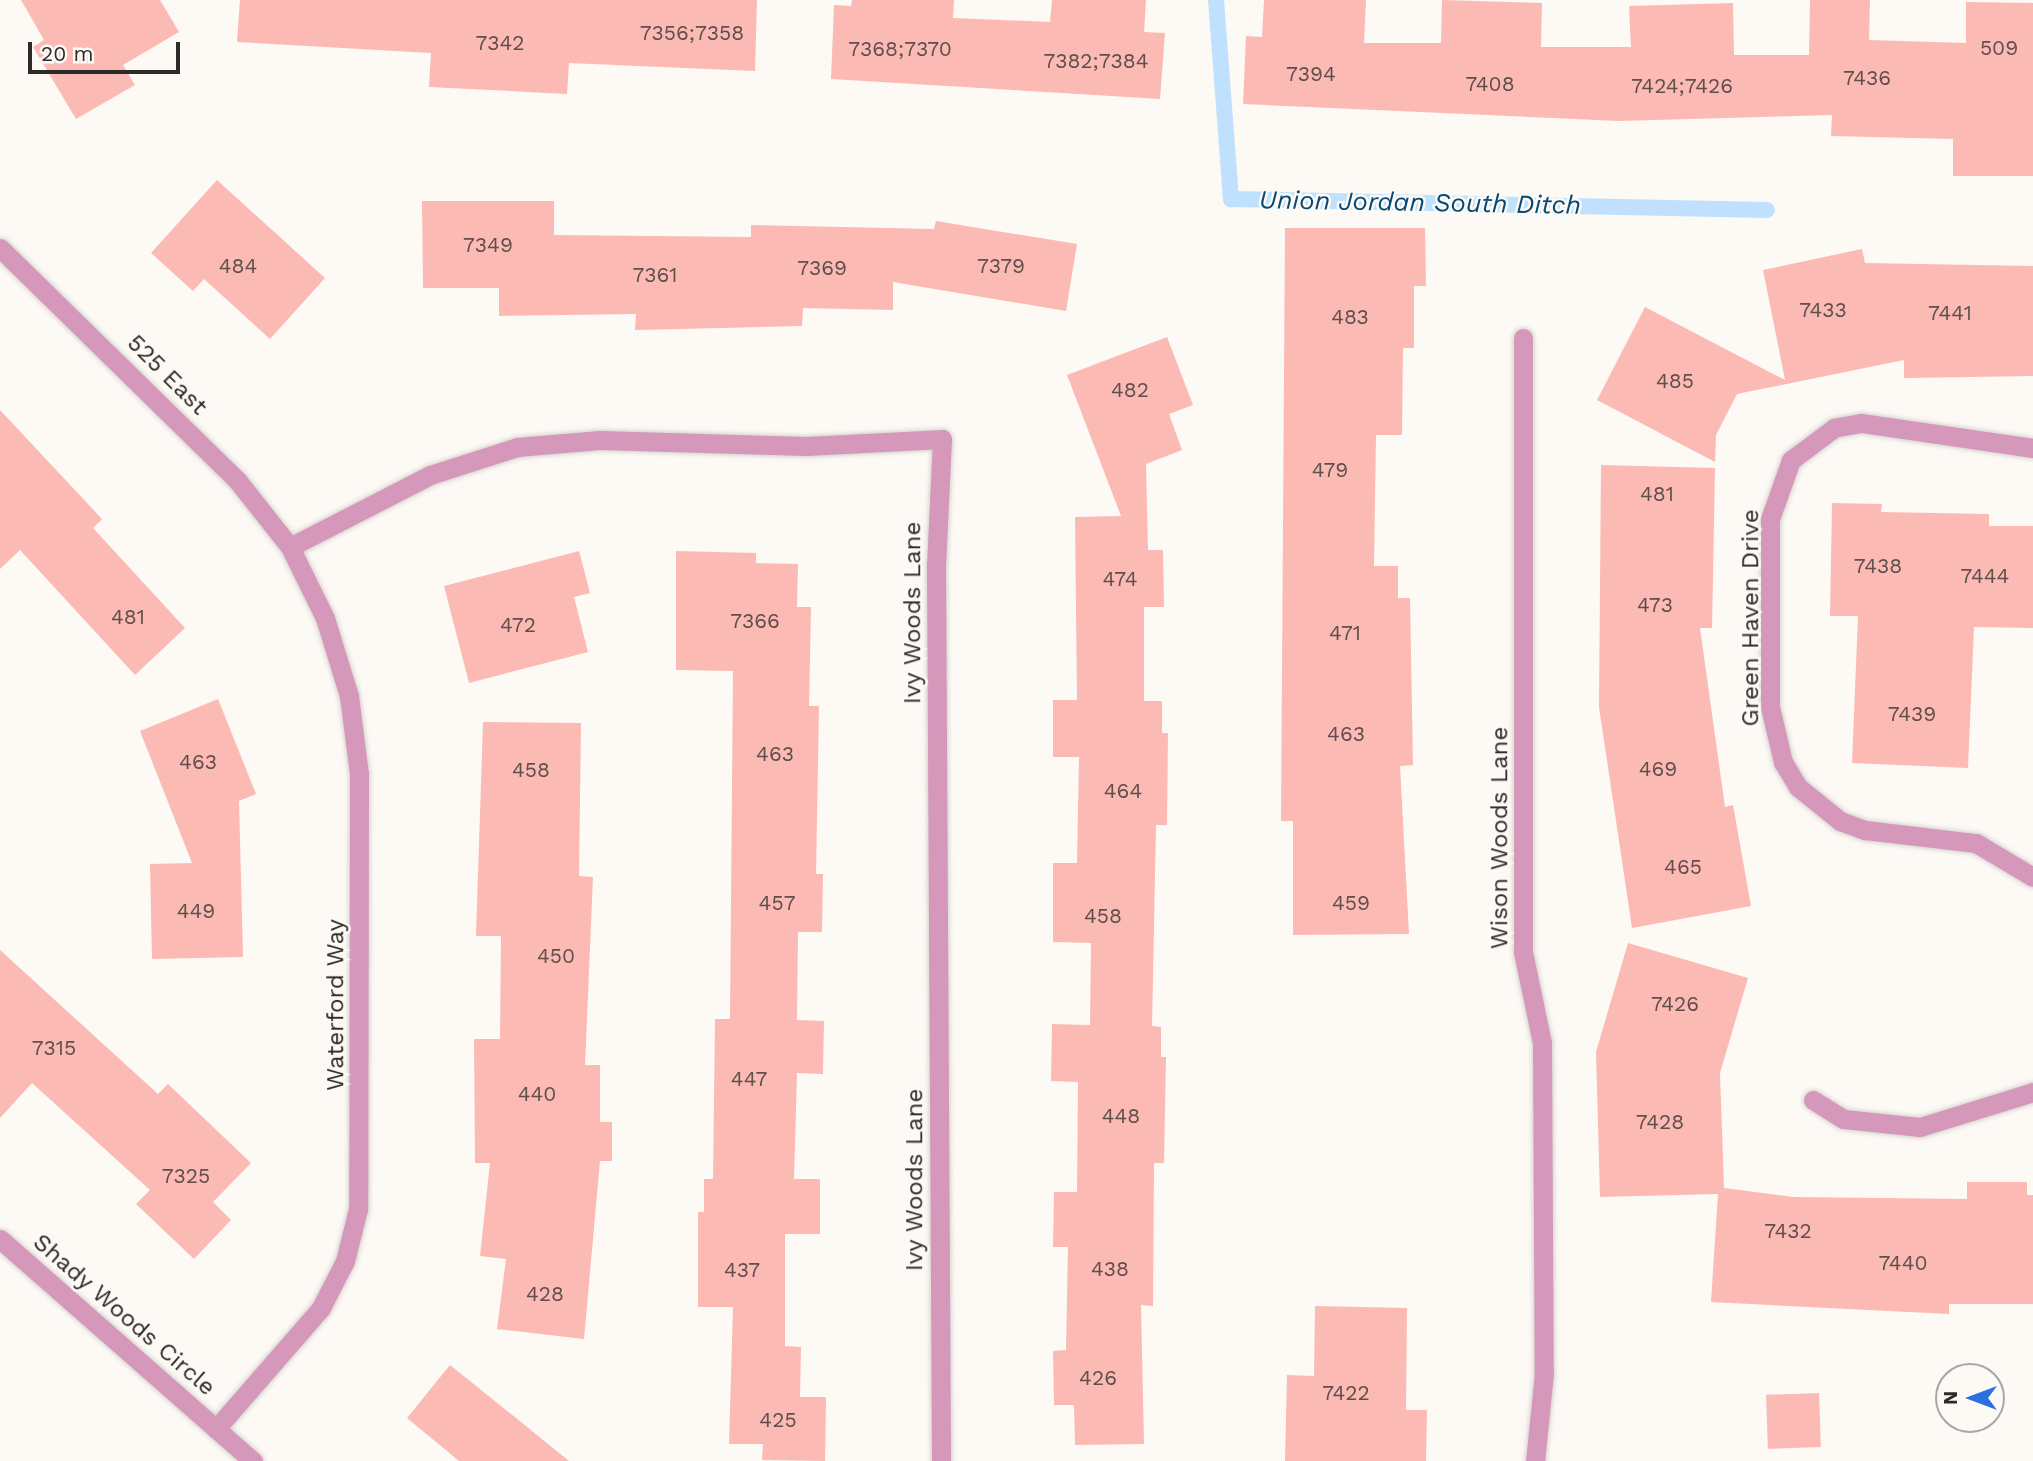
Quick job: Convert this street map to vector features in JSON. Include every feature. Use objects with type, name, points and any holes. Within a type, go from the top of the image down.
[{"type":"street","name":"525 East","points":[[0,248],[237,480],[290,547]]},
{"type":"street","name":"Wison Woods Lane","points":[[1523,338],[1523,952],[1542,1043],[1544,1373],[1535,1461]]},
{"type":"street","name":"Green Haven Drive","points":[[2033,448],[1861,423],[1833,428],[1805,445],[1781,478],[1770,519],[1770,707],[1783,762],[1815,805],[1840,821],[1865,831],[1976,843],[2033,877]]},
{"type":"street","name":"Ivy Woods Lane","points":[[290,547],[430,475],[517,447],[600,440],[806,446],[942,439],[936,565],[941,1461]]},
{"type":"street","name":"Waterford Way","points":[[216,1429],[321,1308],[345,1261],[358,1209],[359,774],[349,696],[325,618],[290,547]]},
{"type":"street","points":[[1813,1100],[1844,1119],[1920,1127],[2033,1092]]},
{"type":"street","name":"Shady Woods Circle","points":[[0,1238],[253,1461]]},
{"type":"building","points":[[21,0],[160,0],[179,32],[123,65],[135,85],[76,119],[33,47],[44,40]]},
{"type":"building","points":[[240,0],[757,0],[755,71],[569,63],[567,94],[429,87],[431,53],[237,42]]},
{"type":"building","points":[[852,0],[954,0],[953,18],[1050,22],[1052,0],[1146,0],[1144,32],[1165,33],[1160,99],[831,79],[834,5],[851,6]]},
{"type":"building","points":[[1264,0],[1366,0],[1364,43],[1441,43],[1442,0],[1542,3],[1541,47],[1631,47],[1629,6],[1733,3],[1734,55],[1809,55],[1810,0],[1870,0],[1869,40],[1966,43],[1966,2],[2033,3],[2033,176],[1953,176],[1953,139],[1831,136],[1832,115],[1619,121],[1243,104],[1246,36],[1262,37]]},
{"type":"building","points":[[217,180],[325,278],[270,339],[204,279],[193,291],[151,253]]},
{"type":"building","points":[[422,201],[554,201],[554,235],[751,237],[751,225],[934,229],[936,221],[1077,244],[1066,311],[893,282],[893,310],[803,308],[802,326],[635,330],[636,314],[499,316],[499,288],[423,288]]},
{"type":"building","points":[[1285,228],[1425,228],[1426,286],[1414,286],[1414,348],[1403,348],[1402,435],[1376,435],[1374,566],[1398,566],[1398,598],[1410,598],[1413,765],[1400,766],[1409,934],[1293,935],[1293,821],[1281,821]]},
{"type":"building","points":[[1862,249],[1865,263],[2033,266],[2033,376],[1904,378],[1904,360],[1737,394],[1716,435],[1715,462],[1597,400],[1645,307],[1785,380],[1763,270]]},
{"type":"building","points":[[1167,337],[1193,405],[1169,414],[1182,450],[1146,464],[1148,550],[1163,550],[1164,607],[1144,607],[1144,701],[1162,701],[1162,733],[1168,733],[1167,825],[1156,825],[1152,1026],[1161,1027],[1161,1057],[1166,1057],[1164,1163],[1154,1163],[1153,1306],[1141,1305],[1144,1444],[1075,1445],[1074,1405],[1054,1405],[1053,1351],[1066,1350],[1068,1247],[1053,1247],[1054,1192],[1077,1192],[1078,1082],[1051,1081],[1052,1024],[1090,1025],[1091,943],[1053,942],[1053,863],[1077,863],[1079,757],[1053,757],[1053,700],[1077,700],[1075,517],[1121,516],[1067,375]]},
{"type":"building","points":[[0,410],[102,519],[93,528],[185,628],[135,675],[20,550],[0,569]]},
{"type":"building","points":[[1601,465],[1715,468],[1712,628],[1700,628],[1725,807],[1733,805],[1751,906],[1632,928],[1599,707]]},
{"type":"building","points":[[1832,503],[1882,504],[1881,512],[1989,514],[1989,526],[2033,526],[2033,628],[1974,627],[1968,768],[1852,763],[1858,616],[1830,616]]},
{"type":"building","points":[[579,551],[590,593],[574,597],[588,652],[469,683],[444,586]]},
{"type":"building","points":[[676,551],[756,553],[756,563],[798,564],[797,607],[811,607],[809,706],[819,706],[816,874],[823,874],[822,932],[798,932],[797,1020],[824,1021],[823,1074],[797,1073],[794,1179],[820,1179],[820,1234],[785,1234],[785,1346],[801,1347],[800,1397],[826,1397],[825,1461],[762,1460],[763,1444],[729,1444],[733,1307],[698,1307],[698,1212],[704,1212],[704,1179],[713,1179],[715,1019],[730,1019],[733,671],[676,670]]},
{"type":"building","points":[[218,699],[256,794],[239,801],[243,957],[152,959],[150,864],[192,863],[140,731]]},
{"type":"building","points":[[483,722],[581,723],[579,876],[593,877],[585,1065],[600,1065],[600,1122],[612,1122],[612,1161],[600,1161],[584,1339],[497,1329],[506,1259],[480,1256],[490,1163],[475,1163],[474,1039],[500,1039],[501,936],[476,936]]},
{"type":"building","points":[[1628,943],[1748,978],[1720,1073],[1724,1188],[1793,1197],[1967,1199],[1967,1182],[2027,1182],[2027,1195],[2033,1195],[2033,1304],[1949,1304],[1949,1314],[1711,1302],[1718,1194],[1600,1197],[1596,1052]]},
{"type":"building","points":[[0,950],[158,1094],[168,1084],[251,1163],[213,1202],[231,1220],[194,1259],[136,1204],[150,1190],[32,1083],[0,1118]]},
{"type":"building","points":[[1315,1306],[1407,1308],[1406,1410],[1427,1410],[1426,1461],[1285,1461],[1287,1375],[1314,1376]]},
{"type":"building","points":[[450,1365],[569,1461],[459,1461],[407,1418]]},
{"type":"building","points":[[1819,1393],[1821,1447],[1768,1449],[1766,1395]]},
{"type":"waterway","name":"Union Jordan South Ditch","points":[[1216,0],[1231,199],[1767,210]]}]
